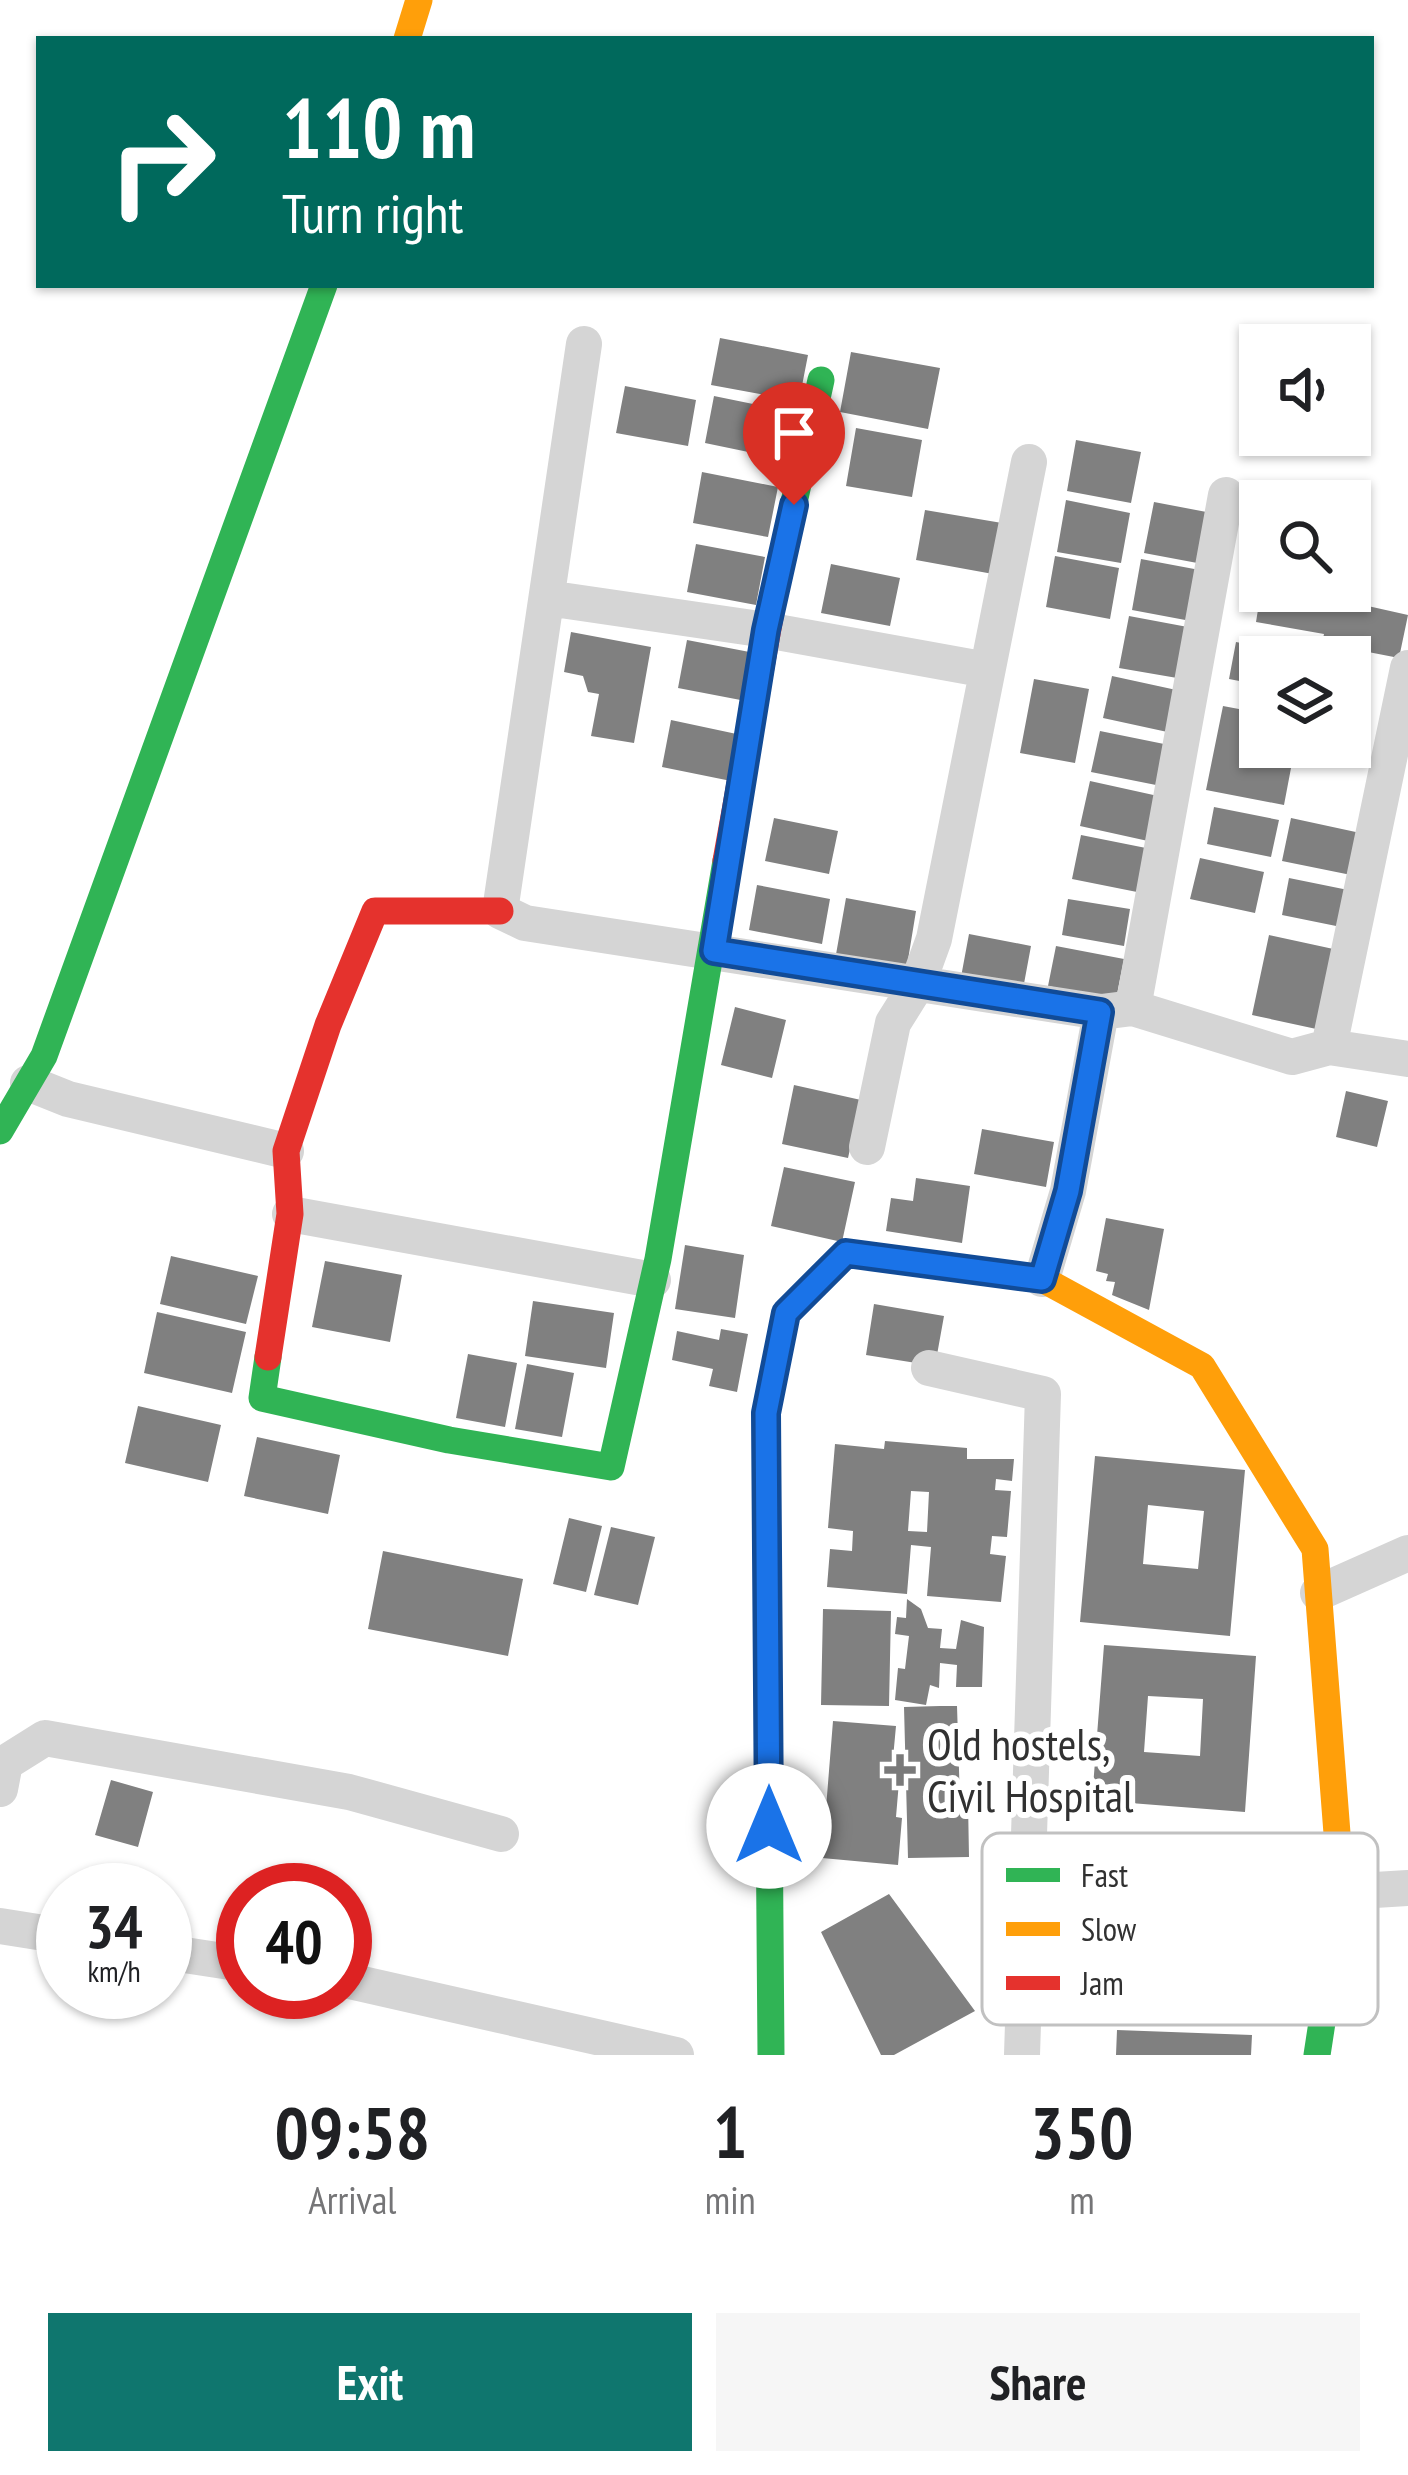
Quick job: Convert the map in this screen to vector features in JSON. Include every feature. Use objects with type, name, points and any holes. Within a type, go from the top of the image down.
[{"type":"street","points":[[408,36],[419,0]]},
{"type":"street","points":[[0,1131],[44,1056],[323,288]]},
{"type":"street","points":[[500,910],[584,344]]},
{"type":"street","points":[[821,380],[766,630],[714,951],[652,1280],[610,1467],[449,1440],[262,1398],[290,1214],[286,1151],[328,1025],[376,911],[500,910],[525,922],[714,951],[918,982],[1117,1010],[1292,1057],[1329,1047],[1408,1060]]},
{"type":"street","points":[[868,1147],[893,1023],[918,982],[934,940],[1029,462]]},
{"type":"street","points":[[1042,1279],[1117,1010],[1226,495]]},
{"type":"street","points":[[547,598],[766,630],[988,670]]},
{"type":"street","points":[[1329,1047],[1408,668]]},
{"type":"street","points":[[28,1083],[68,1099],[286,1151]]},
{"type":"street","points":[[290,1214],[652,1280]]},
{"type":"street","points":[[771,2055],[766,1413],[786,1313],[846,1253],[1042,1279],[1202,1366],[1315,1550],[1337,1833]]},
{"type":"street","points":[[929,1368],[1043,1394],[1029,1833]]},
{"type":"street","points":[[1318,1592],[1408,1553]]},
{"type":"street","points":[[0,1789],[5,1763],[45,1738],[349,1792],[501,1834]]},
{"type":"street","points":[[1378,1890],[1408,1888]]},
{"type":"street","points":[[0,1926],[36,1932]]},
{"type":"street","points":[[372,1988],[551,2042],[676,2055]]},
{"type":"street","points":[[1022,2055],[1023,2025]]},
{"type":"street","points":[[1316,2055],[1321,2025]]},
{"type":"building","points":[[720,338],[808,355],[799,401],[711,385]]},
{"type":"building","points":[[851,352],[940,368],[928,429],[840,412]]},
{"type":"building","points":[[625,386],[696,400],[688,446],[616,433]]},
{"type":"building","points":[[714,396],[792,412],[782,459],[705,443]]},
{"type":"building","points":[[856,428],[922,440],[912,497],[846,486]]},
{"type":"building","points":[[1076,440],[1141,452],[1131,503],[1067,491]]},
{"type":"building","points":[[702,472],[778,487],[768,537],[693,523]]},
{"type":"building","points":[[1066,500],[1130,513],[1121,563],[1057,552]]},
{"type":"building","points":[[1154,502],[1217,514],[1208,565],[1144,553]]},
{"type":"building","points":[[925,510],[1002,523],[993,574],[916,560]]},
{"type":"building","points":[[696,544],[765,557],[756,605],[687,592]]},
{"type":"building","points":[[1055,556],[1119,568],[1110,619],[1046,607]]},
{"type":"building","points":[[1141,559],[1205,571],[1196,622],[1132,610]]},
{"type":"building","points":[[831,564],[900,578],[890,626],[821,613]]},
{"type":"building","points":[[1371,607],[1408,615],[1399,658],[1371,653],[1371,636],[1324,636],[1256,622],[1258,612],[1371,612]]},
{"type":"building","points":[[1129,616],[1193,628],[1183,679],[1119,668]]},
{"type":"building","points":[[571,632],[651,647],[634,743],[591,736],[599,694],[588,692],[583,676],[564,672]]},
{"type":"building","points":[[687,640],[760,654],[751,702],[678,688]]},
{"type":"building","points":[[1236,642],[1239,643],[1239,681],[1229,679]]},
{"type":"building","points":[[1112,676],[1181,691],[1172,733],[1103,718]]},
{"type":"building","points":[[1034,679],[1089,689],[1075,763],[1020,753]]},
{"type":"building","points":[[1223,706],[1239,709],[1239,768],[1291,768],[1284,805],[1206,790]]},
{"type":"building","points":[[671,720],[746,736],[736,782],[662,767]]},
{"type":"building","points":[[1100,731],[1169,745],[1161,786],[1091,772]]},
{"type":"building","points":[[1090,781],[1158,796],[1148,841],[1080,826]]},
{"type":"building","points":[[1214,807],[1279,820],[1271,857],[1207,844]]},
{"type":"building","points":[[774,818],[838,831],[829,874],[765,861]]},
{"type":"building","points":[[1291,818],[1365,834],[1356,876],[1282,861]]},
{"type":"building","points":[[1081,835],[1146,848],[1137,892],[1072,879]]},
{"type":"building","points":[[1200,858],[1264,872],[1255,913],[1190,899]]},
{"type":"building","points":[[1289,878],[1353,891],[1346,928],[1282,915]]},
{"type":"building","points":[[757,885],[830,899],[822,944],[749,930]]},
{"type":"building","points":[[846,898],[916,911],[906,972],[835,960]]},
{"type":"building","points":[[1068,899],[1130,909],[1124,946],[1062,935]]},
{"type":"building","points":[[969,934],[1031,946],[1023,989],[961,977]]},
{"type":"building","points":[[1269,935],[1338,950],[1321,1030],[1252,1015]]},
{"type":"building","points":[[1056,946],[1124,959],[1116,999],[1048,986]]},
{"type":"building","points":[[735,1007],[786,1020],[772,1078],[721,1065]]},
{"type":"building","points":[[794,1085],[861,1100],[848,1158],[782,1144]]},
{"type":"building","points":[[1346,1091],[1388,1101],[1377,1147],[1336,1137]]},
{"type":"building","points":[[982,1129],[1054,1142],[1046,1187],[974,1174]]},
{"type":"building","points":[[784,1167],[855,1182],[842,1242],[771,1226]]},
{"type":"building","points":[[916,1178],[970,1186],[962,1243],[886,1231],[891,1198],[913,1201]]},
{"type":"building","points":[[1106,1218],[1164,1229],[1149,1310],[1112,1295],[1115,1282],[1106,1281],[1108,1274],[1096,1271]]},
{"type":"building","points":[[685,1245],[744,1255],[735,1318],[675,1309]]},
{"type":"building","points":[[171,1256],[258,1276],[246,1324],[160,1304]]},
{"type":"building","points":[[325,1261],[402,1275],[390,1342],[312,1327]]},
{"type":"building","points":[[533,1301],[614,1313],[606,1368],[525,1356]]},
{"type":"building","points":[[874,1304],[944,1316],[935,1366],[866,1355]]},
{"type":"building","points":[[157,1312],[246,1332],[232,1393],[144,1373]]},
{"type":"building","points":[[721,1329],[748,1334],[737,1392],[709,1386],[713,1369],[672,1360],[677,1331],[719,1340]]},
{"type":"building","points":[[468,1354],[517,1363],[505,1427],[456,1418]]},
{"type":"building","points":[[527,1364],[574,1373],[562,1437],[515,1429]]},
{"type":"building","points":[[138,1406],[221,1425],[208,1482],[125,1463]]},
{"type":"building","points":[[257,1437],[340,1455],[328,1514],[244,1496]]},
{"type":"building","points":[[885,1441],[967,1448],[967,1459],[1014,1459],[1012,1481],[996,1479],[995,1490],[1011,1491],[1007,1537],[992,1536],[990,1554],[1006,1556],[1001,1602],[927,1596],[931,1547],[911,1545],[907,1594],[827,1587],[830,1549],[852,1551],[853,1531],[828,1528],[835,1444],[884,1449]],"holes":[[[911,1491],[929,1492],[927,1532],[908,1531]]]},
{"type":"building","points":[[1095,1456],[1245,1470],[1230,1636],[1080,1622]],"holes":[[[1148,1505],[1204,1511],[1198,1569],[1143,1564]]]},
{"type":"building","points":[[569,1518],[602,1526],[586,1592],[553,1584]]},
{"type":"building","points":[[611,1527],[655,1537],[638,1605],[594,1595]]},
{"type":"building","points":[[383,1551],[523,1579],[508,1656],[368,1629]]},
{"type":"building","points":[[907,1599],[921,1609],[928,1628],[942,1629],[940,1648],[956,1649],[961,1620],[984,1627],[982,1687],[956,1687],[957,1665],[940,1663],[939,1688],[930,1685],[926,1705],[895,1700],[898,1668],[905,1669],[909,1636],[895,1634],[897,1617],[906,1618]]},
{"type":"building","points":[[823,1609],[891,1611],[889,1706],[821,1705]]},
{"type":"building","points":[[1104,1645],[1256,1656],[1245,1812],[1092,1800]],"holes":[[[1148,1696],[1203,1699],[1200,1756],[1144,1752]]]},
{"type":"building","points":[[957,1706],[960,1802],[968,1802],[969,1857],[908,1858],[904,1707]]},
{"type":"building","points":[[833,1721],[896,1726],[892,1769],[900,1770],[896,1817],[902,1818],[898,1865],[822,1858]]},
{"type":"building","points":[[111,1780],[153,1792],[138,1847],[95,1835]]},
{"type":"building","points":[[889,1894],[975,2011],[894,2055],[881,2055],[821,1932]]},
{"type":"building","points":[[1117,2030],[1252,2035],[1251,2055],[1116,2055]]},
{"type":"traffic: fast","points":[[0,1131],[44,1056],[323,288]]},
{"type":"traffic: fast","points":[[776,584],[821,380]]},
{"type":"traffic: fast","points":[[268,1357],[262,1398],[449,1440],[611,1467],[658,1259],[726,861]]},
{"type":"traffic: fast","points":[[771,2055],[766,1413],[786,1313],[846,1253],[965,1269]]},
{"type":"traffic: fast","points":[[1317,2055],[1322,2025]]},
{"type":"traffic: slow","points":[[408,36],[419,0]]},
{"type":"traffic: slow","points":[[965,1269],[1042,1279],[1202,1366],[1315,1549],[1337,1833]]},
{"type":"traffic: jam","points":[[726,861],[776,584]]},
{"type":"traffic: jam","points":[[268,1357],[290,1214],[286,1151],[328,1025],[375,911],[500,911]]},
{"type":"place","name":"Old hostels, Civil Hospital","points":[[900,1770]]},
{"type":"route","points":[[769,1826],[766,1413],[786,1313],[846,1253],[1042,1279],[1068,1191],[1100,1012],[714,951],[766,630],[794,505]]}]
